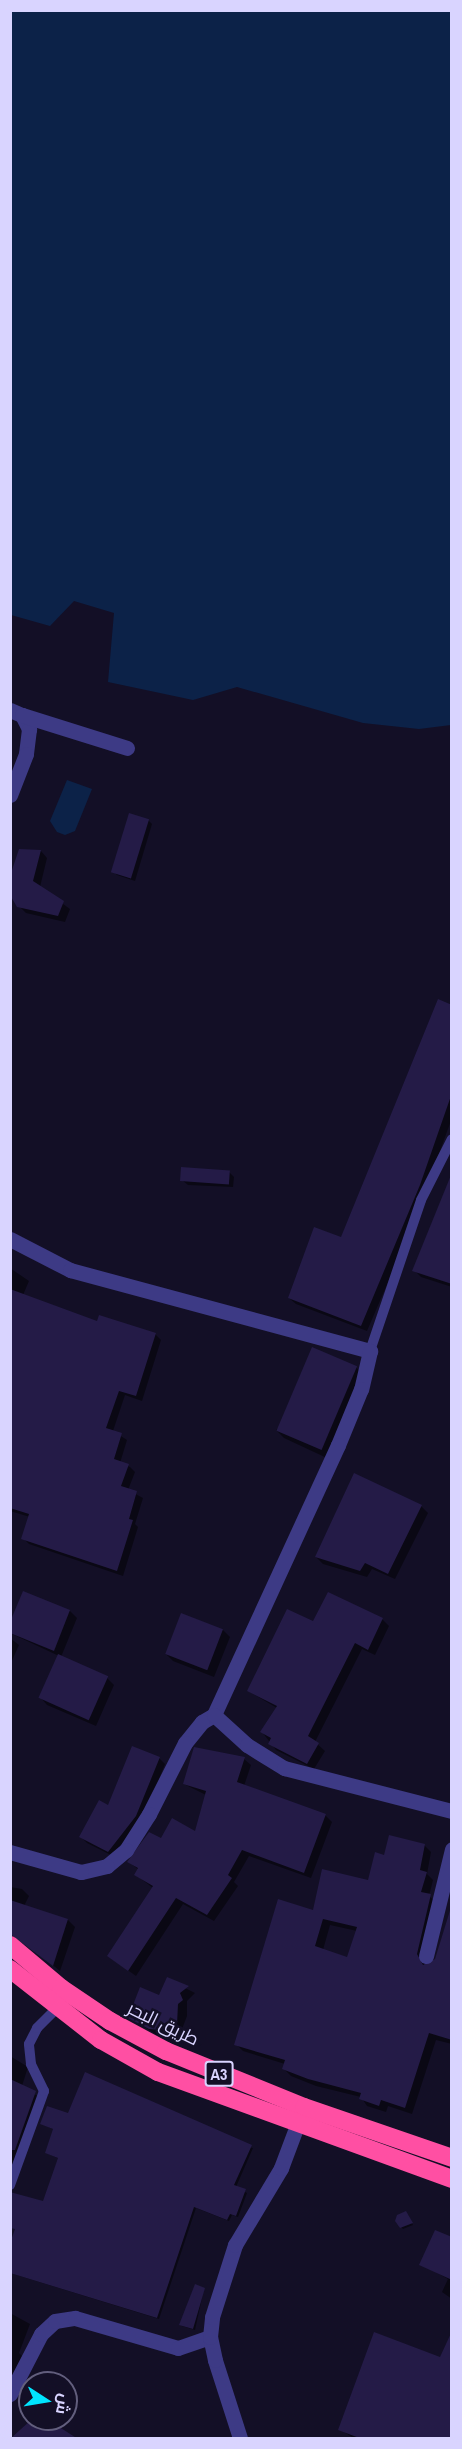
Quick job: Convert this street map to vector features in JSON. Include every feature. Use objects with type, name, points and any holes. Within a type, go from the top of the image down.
[{"type":"highway","name":"طريق البحر","points":[[10,1945],[61,1988],[132,2035],[304,2107],[452,2158]]},
{"type":"highway","name":"A3","points":[[10,1969],[57,2008],[101,2040],[158,2072],[452,2179]]},
{"type":"street","points":[[16,713],[127,748]]},
{"type":"street","points":[[10,795],[29,738],[29,729],[16,713]]},
{"type":"street","points":[[10,1239],[70,1270],[370,1351],[361,1389],[338,1445],[214,1715],[189,1737],[149,1814],[118,1858],[99,1869],[81,1872],[10,1852]]},
{"type":"street","points":[[214,1715],[247,1745],[284,1768],[452,1811]]},
{"type":"street","points":[[426,1956],[452,1849]]},
{"type":"street","points":[[240,2439],[210,2337],[216,2296],[235,2245],[282,2168],[304,2107]]},
{"type":"street","points":[[10,2394],[41,2334],[55,2321],[75,2318],[178,2348],[210,2337]]},
{"type":"lane","points":[[370,1351],[386,1295],[421,1200],[452,1139]]},
{"type":"lane","points":[[11,2183],[44,2091],[31,2064],[29,2044],[37,2028],[57,2008]]},
{"type":"water","points":[[10,11],[451,11],[451,725],[419,729],[363,723],[237,687],[193,700],[108,682],[114,613],[74,601],[50,626],[11,615]]},
{"type":"water","points":[[67,780],[92,789],[75,831],[65,835],[57,832],[50,821]]},
{"type":"building","points":[[129,813],[149,819],[131,878],[111,872]]},
{"type":"building","points":[[19,849],[41,850],[33,881],[64,901],[58,916],[17,907],[10,895],[10,876]]},
{"type":"building","points":[[438,999],[452,1005],[452,1093],[420,1185],[361,1326],[288,1298],[314,1227],[341,1237]]},
{"type":"building","points":[[181,1167],[230,1170],[229,1184],[180,1181]]},
{"type":"building","points":[[452,1175],[452,1284],[412,1271]]},
{"type":"building","points":[[10,1289],[97,1321],[99,1315],[156,1333],[136,1396],[119,1391],[106,1428],[122,1433],[114,1459],[129,1464],[121,1486],[137,1491],[129,1519],[133,1520],[117,1571],[21,1539],[29,1514],[10,1508]]},
{"type":"building","points":[[312,1347],[357,1366],[322,1450],[276,1431]]},
{"type":"building","points":[[354,1473],[422,1505],[388,1574],[365,1563],[360,1571],[315,1557]]},
{"type":"building","points":[[23,1591],[70,1610],[54,1651],[10,1633],[10,1622]]},
{"type":"building","points":[[328,1592],[383,1618],[368,1650],[355,1643],[308,1736],[319,1743],[307,1764],[268,1744],[271,1738],[260,1732],[277,1706],[247,1691],[287,1609],[313,1621]]},
{"type":"building","points":[[181,1613],[223,1629],[207,1670],[165,1654]]},
{"type":"building","points":[[58,1654],[108,1676],[89,1720],[38,1698]]},
{"type":"building","points":[[132,1746],[160,1757],[136,1816],[108,1852],[79,1837],[99,1800],[108,1805]]},
{"type":"building","points":[[194,1747],[245,1757],[237,1782],[326,1814],[304,1873],[242,1850],[228,1875],[232,1878],[207,1915],[176,1898],[128,1971],[107,1956],[153,1886],[134,1875],[138,1868],[127,1862],[149,1832],[161,1838],[172,1818],[195,1831],[206,1791],[183,1784]]},
{"type":"building","points":[[389,1835],[425,1844],[420,1870],[427,1872],[421,1892],[431,1894],[417,1954],[423,1965],[435,1959],[452,1904],[452,2040],[429,2033],[405,2108],[381,2100],[379,2106],[359,2099],[361,2093],[308,2079],[282,2069],[285,2060],[234,2045],[278,1899],[313,1910],[322,1869],[368,1880],[375,1852],[384,1855]],"holes":[[[323,1919],[357,1927],[347,1957],[315,1946]]]},
{"type":"building","points":[[10,1900],[68,1919],[53,1966],[10,1934]]},
{"type":"building","points":[[167,1977],[189,1986],[180,1993],[183,2000],[178,2004],[177,2025],[172,2031],[149,2029],[128,2018],[140,1987],[159,1995]]},
{"type":"building","points":[[85,2072],[252,2145],[234,2185],[246,2189],[236,2216],[230,2214],[227,2220],[194,2207],[157,2318],[10,2273],[10,2243],[15,2229],[10,2228],[10,2192],[43,2201],[58,2158],[45,2153],[53,2129],[40,2124],[47,2106],[68,2113]]},
{"type":"building","points":[[10,2079],[36,2091],[15,2150],[10,2150]]},
{"type":"building","points":[[406,2211],[413,2223],[400,2228],[395,2221],[397,2215]]},
{"type":"building","points":[[435,2230],[452,2237],[452,2280],[419,2265]]},
{"type":"building","points":[[195,2284],[205,2288],[193,2329],[179,2325]]},
{"type":"building","points":[[452,2331],[452,2439],[362,2439],[338,2430],[374,2332],[440,2357]]},
{"type":"building","points":[[19,2431],[66,2431],[78,2439],[10,2439]]}]
